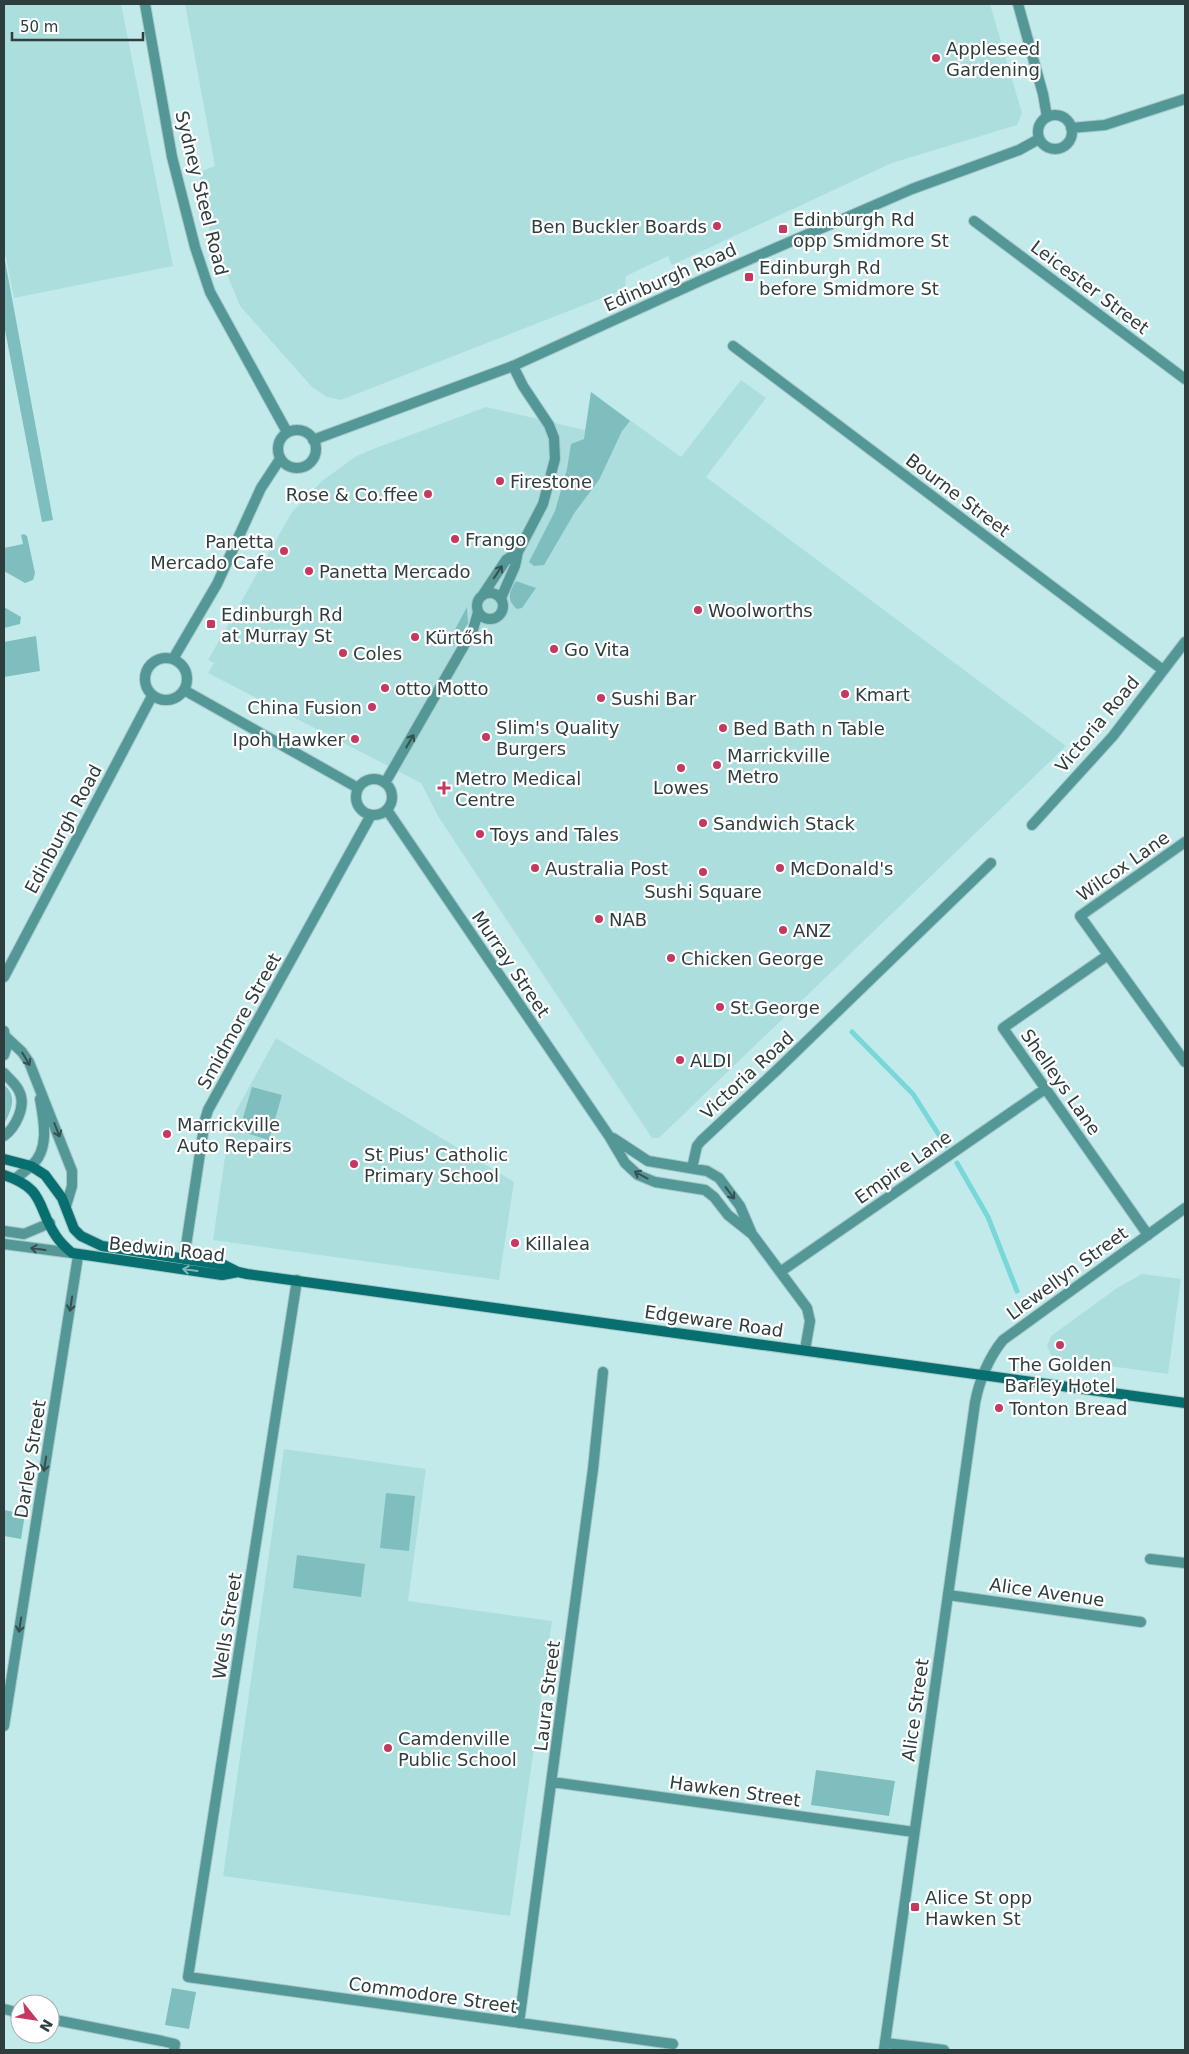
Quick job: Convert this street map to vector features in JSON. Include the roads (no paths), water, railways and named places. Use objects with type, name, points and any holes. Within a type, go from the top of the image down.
[{"type":"main road","name":"Bedwin Road","points":[[4,1159],[31,1166],[53,1184],[66,1206],[74,1229],[81,1236],[102,1246],[224,1265],[238,1272]]},
{"type":"main road","points":[[4,1176],[15,1179],[32,1190],[37,1196],[56,1236],[75,1254]]},
{"type":"main road","name":"Bedwin Road","points":[[75,1254],[222,1275],[238,1272]]},
{"type":"main road","name":"Edgeware Road","points":[[238,1272],[1185,1403]]},
{"type":"street","name":"Sydney Steel Road","points":[[145,4],[172,157],[195,247],[210,292],[287,432]]},
{"type":"street","points":[[1018,4],[1048,117]]},
{"type":"street","points":[[1071,128],[1106,125],[1185,99]]},
{"type":"street","points":[[1057,115],[1062,117],[1071,128],[1070,139],[1063,148],[1046,148],[1039,139],[1038,129],[1040,124],[1048,117],[1057,115]]},
{"type":"street","name":"Edinburgh Road","points":[[313,440],[513,366],[712,276],[912,189],[1019,150],[1039,139]]},
{"type":"street","name":"Leicester Street","points":[[974,221],[1185,379]]},
{"type":"street","name":"Bourne Street","points":[[733,346],[1163,670]]},
{"type":"street","points":[[478,612],[488,620],[497,618],[503,611],[501,598],[515,566],[518,552],[543,504],[555,459],[554,438],[549,425],[523,386],[513,366]]},
{"type":"street","points":[[293,430],[305,432],[313,440],[315,453],[313,458],[303,467],[290,467],[280,459],[278,453],[279,441],[287,432],[293,430]]},
{"type":"street","points":[[173,660],[217,584],[260,488],[280,459]]},
{"type":"street","points":[[385,783],[473,630],[478,612],[477,603],[506,560],[518,552]]},
{"type":"street","points":[[482,596],[490,593],[501,598]]},
{"type":"street","name":"Victoria Road","points":[[1032,825],[1113,736],[1185,642]]},
{"type":"street","points":[[167,658],[173,660],[179,663],[186,676],[184,690],[180,695],[170,700],[157,699],[152,696],[144,683],[146,670],[156,660],[167,658]]},
{"type":"street","points":[[184,690],[358,788]]},
{"type":"street","name":"Edinburgh Road","points":[[4,977],[152,696]]},
{"type":"street","points":[[368,780],[380,780],[385,783],[392,793],[387,810],[371,815],[361,809],[358,805],[356,793],[358,788],[368,780]]},
{"type":"street","name":"Murray Street","points":[[387,810],[610,1136],[625,1163],[638,1175],[655,1182],[705,1190],[710,1193],[728,1215],[752,1234]]},
{"type":"street","name":"Smidmore Street","points":[[184,1259],[208,1110],[371,815]]},
{"type":"street","name":"Wilcox Lane","points":[[1108,955],[1080,916],[1185,842]]},
{"type":"street","name":"Victoria Road","points":[[692,1168],[697,1146],[701,1141],[991,863]]},
{"type":"street","points":[[1108,955],[1185,1062]]},
{"type":"street","name":"Shelleys Lane","points":[[1108,955],[1003,1028],[1044,1089],[1148,1234]]},
{"type":"street","points":[[4,1055],[7,1046],[5,1035]]},
{"type":"street","points":[[5,1035],[29,1062],[72,1171],[72,1186],[66,1206]]},
{"type":"street","points":[[4,1073],[20,1091],[22,1099],[16,1122],[4,1136]]},
{"type":"street","points":[[15,1179],[31,1166],[41,1153],[43,1145],[43,1120],[38,1085]]},
{"type":"street","name":"Empire Lane","points":[[780,1272],[1044,1089]]},
{"type":"street","name":"Murray Street","points":[[610,1136],[648,1161],[692,1168]]},
{"type":"street","points":[[692,1168],[708,1171],[719,1178],[740,1206],[752,1234],[809,1314],[805,1350]]},
{"type":"street","name":"Llewellyn Street","points":[[983,1376],[993,1354],[1003,1340],[1185,1208]]},
{"type":"street","points":[[4,1231],[24,1234],[50,1223]]},
{"type":"street","points":[[4,1244],[75,1254]]},
{"type":"street","name":"Darley Street","points":[[4,1726],[75,1254]]},
{"type":"street","name":"Wells Street","points":[[188,1977],[297,1280]]},
{"type":"street","name":"Laura Street","points":[[519,2023],[552,1782],[603,1372]]},
{"type":"street","name":"Alice Street","points":[[884,2047],[976,1398],[983,1376]]},
{"type":"street","points":[[1150,1559],[1185,1564]]},
{"type":"street","name":"Alice Avenue","points":[[948,1595],[1141,1622]]},
{"type":"street","name":"Hawken Street","points":[[552,1782],[914,1832]]},
{"type":"street","name":"Commodore Street","points":[[188,1977],[673,2044]]},
{"type":"street","points":[[60,2020],[174,2047]]},
{"type":"street","points":[[884,2047],[944,2050]]},
{"type":"waterway","points":[[852,1032],[913,1094],[946,1146]]},
{"type":"waterway","points":[[957,1163],[988,1217],[1017,1291]]},
{"type":"place","name":"Appleseed Gardening","points":[[936,58]]},
{"type":"place","name":"Ben Buckler Boards","points":[[717,226]]},
{"type":"place","name":"Edinburgh Rd opp Smidmore St","points":[[783,229]]},
{"type":"place","name":"Edinburgh Rd before Smidmore St","points":[[749,277]]},
{"type":"place","name":"Firestone","points":[[500,481]]},
{"type":"place","name":"Rose & Co.ffee","points":[[428,494]]},
{"type":"place","name":"Frango","points":[[455,539]]},
{"type":"place","name":"Panetta Mercado Cafe","points":[[284,551]]},
{"type":"place","name":"Panetta Mercado","points":[[309,571]]},
{"type":"place","name":"Woolworths","points":[[698,610]]},
{"type":"place","name":"Edinburgh Rd at Murray St","points":[[211,624]]},
{"type":"place","name":"Kürtősh","points":[[415,637]]},
{"type":"place","name":"Go Vita","points":[[554,649]]},
{"type":"place","name":"Coles","points":[[343,653]]},
{"type":"place","name":"otto Motto","points":[[385,688]]},
{"type":"place","name":"Kmart","points":[[845,694]]},
{"type":"place","name":"Sushi Bar","points":[[601,698]]},
{"type":"place","name":"China Fusion","points":[[372,707]]},
{"type":"place","name":"Bed Bath n Table","points":[[723,728]]},
{"type":"place","name":"Slim's Quality Burgers","points":[[486,737]]},
{"type":"place","name":"Ipoh Hawker","points":[[355,739]]},
{"type":"place","name":"Marrickville Metro","points":[[717,765]]},
{"type":"place","name":"Lowes","points":[[681,768]]},
{"type":"place","name":"Metro Medical Centre","points":[[444,788]]},
{"type":"place","name":"Sandwich Stack","points":[[703,823]]},
{"type":"place","name":"Toys and Tales","points":[[480,834]]},
{"type":"place","name":"Australia Post","points":[[535,868]]},
{"type":"place","name":"McDonald's","points":[[780,868]]},
{"type":"place","name":"Sushi Square","points":[[703,872]]},
{"type":"place","name":"NAB","points":[[599,919]]},
{"type":"place","name":"ANZ","points":[[783,930]]},
{"type":"place","name":"Chicken George","points":[[671,958]]},
{"type":"place","name":"St.George","points":[[720,1007]]},
{"type":"place","name":"ALDI","points":[[680,1060]]},
{"type":"place","name":"Marrickville Auto Repairs","points":[[167,1134]]},
{"type":"place","name":"St Pius' Catholic Primary School","points":[[354,1164]]},
{"type":"place","name":"Killalea","points":[[515,1243]]},
{"type":"place","name":"The Golden Barley Hotel","points":[[1060,1345]]},
{"type":"place","name":"Tonton Bread","points":[[999,1408]]},
{"type":"place","name":"Camdenville Public School","points":[[388,1748]]},
{"type":"place","name":"Alice St opp Hawken St","points":[[915,1907]]}]
